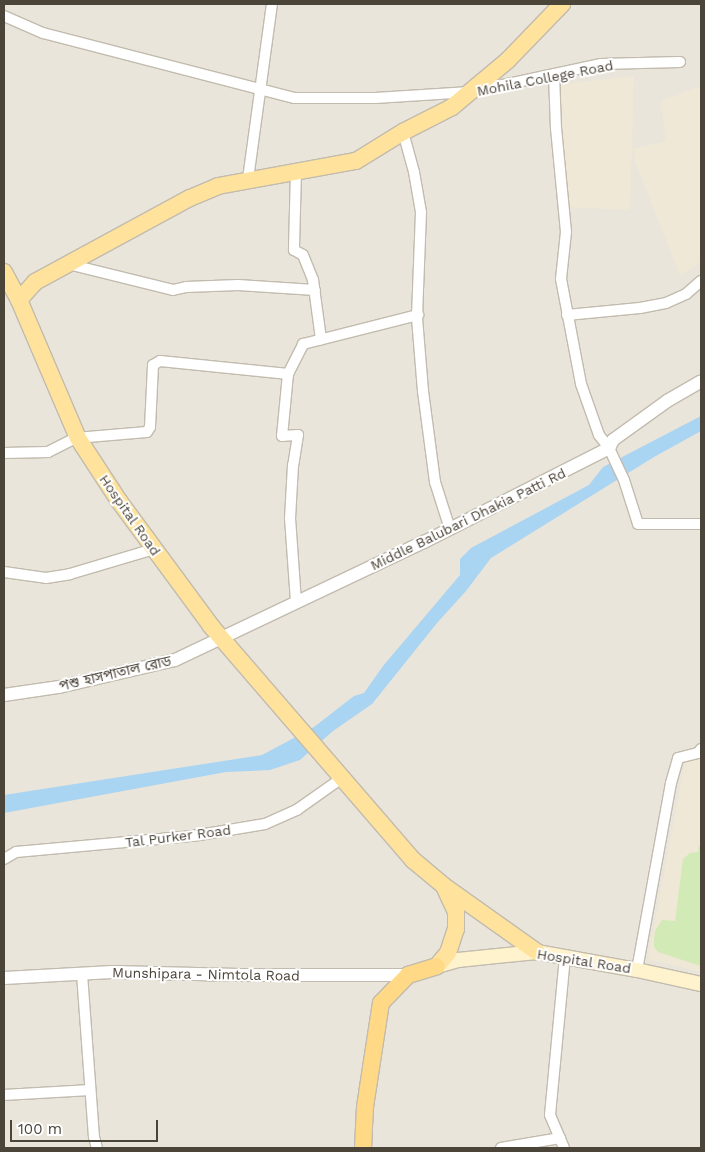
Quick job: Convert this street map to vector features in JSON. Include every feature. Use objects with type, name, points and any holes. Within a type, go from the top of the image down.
[{"type":"highway","points":[[363,1148],[365,1107],[381,1003],[408,975],[437,966]]},
{"type":"main road","points":[[19,300],[36,282],[190,198],[218,186],[248,179],[356,161],[403,132],[452,107],[508,60],[562,4]]},
{"type":"main road","name":"Hospital Road","points":[[4,272],[19,300],[78,438],[118,501],[221,637],[318,752],[413,860],[444,886],[537,952]]},
{"type":"main road","points":[[437,966],[448,953],[456,929],[456,912],[444,886]]},
{"type":"main road","name":"Hospital Road","points":[[437,966],[458,960],[537,952],[701,984]]},
{"type":"street","points":[[248,179],[272,4]]},
{"type":"street","name":"Mohila College Road","points":[[4,16],[43,32],[295,98],[375,98],[470,92],[601,64],[680,62]]},
{"type":"street","points":[[554,74],[556,128],[566,232],[562,280],[580,384],[599,435],[609,448],[624,480],[638,524],[701,524]]},
{"type":"street","points":[[403,132],[414,172],[421,212],[418,315],[423,390],[435,482],[450,529]]},
{"type":"street","points":[[296,171],[294,250],[303,255],[315,290],[321,339]]},
{"type":"street","points":[[68,264],[173,290],[186,287],[238,285],[315,290]]},
{"type":"street","points":[[4,267],[19,300]]},
{"type":"street","points":[[567,316],[640,308],[666,303],[686,294],[701,280]]},
{"type":"street","points":[[296,602],[290,518],[293,465],[298,436],[282,436],[288,374],[303,344],[418,315]]},
{"type":"street","points":[[4,453],[48,452],[78,438],[147,432],[150,427],[153,365],[160,360],[288,374]]},
{"type":"street","name":"Middle Balubari Dhakia Patti Rd","points":[[221,637],[450,529],[609,448],[614,440],[668,401],[701,381]]},
{"type":"street","points":[[4,572],[46,578],[70,574],[154,549]]},
{"type":"street","name":"পশু হাসপাতাল রোড","points":[[4,695],[59,686],[175,660],[221,637]]},
{"type":"street","points":[[637,970],[671,783],[678,758],[698,753],[701,749]]},
{"type":"street","name":"Tal Purker Road","points":[[4,859],[16,852],[193,836],[265,824],[298,809],[342,778]]},
{"type":"street","points":[[564,1148],[550,1115],[565,957]]},
{"type":"street","name":"Munshipara - Nimtola Road","points":[[4,978],[112,972],[239,975],[408,975]]},
{"type":"street","points":[[82,974],[94,1137],[97,1148]]},
{"type":"street","points":[[4,1095],[90,1090]]},
{"type":"street","points":[[501,1148],[560,1138]]},
{"type":"shaded area","points":[[4,4],[701,4],[701,1148],[4,1148]]},
{"type":"shaded area","points":[[634,76],[630,210],[566,207],[561,84]]},
{"type":"shaded area","points":[[701,86],[701,261],[680,276],[636,163],[633,149],[666,141],[661,101]]},
{"type":"shaded area","points":[[701,756],[701,972],[648,959],[685,763]]},
{"type":"green space","points":[[699,846],[701,846],[701,966],[658,952],[654,947],[655,931],[662,920],[675,921],[683,859],[690,853],[698,852]]},
{"type":"water","points":[[701,416],[701,431],[654,457],[491,558],[372,704],[333,731],[300,760],[270,770],[226,772],[4,813],[4,795],[262,755],[314,727],[354,696],[364,693],[383,666],[460,575],[460,559],[471,548],[589,485],[603,467]]}]
